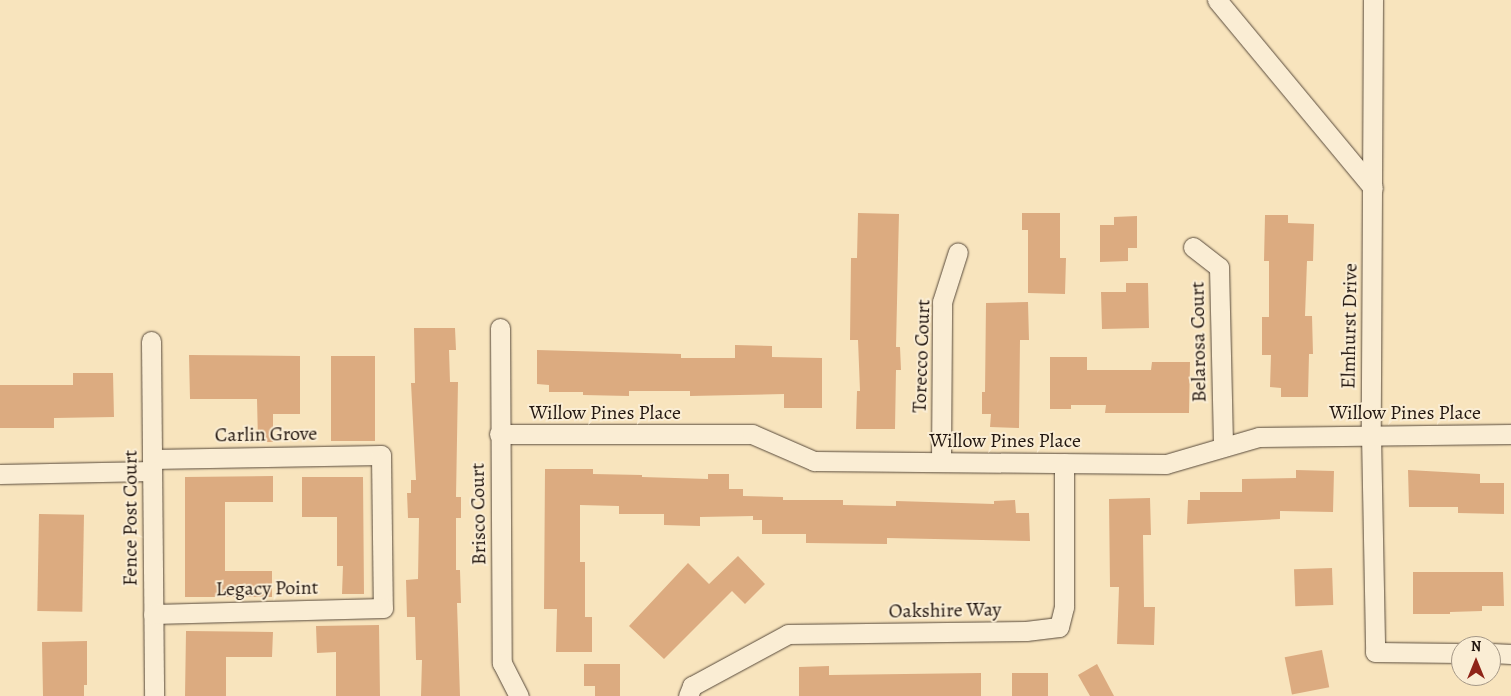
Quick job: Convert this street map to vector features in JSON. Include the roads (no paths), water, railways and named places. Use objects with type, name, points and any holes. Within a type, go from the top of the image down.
[{"type":"street","points":[[1217,0],[1373,188]]},
{"type":"street","name":"Elmhurst Drive","points":[[1373,0],[1371,434],[1375,652],[1451,653]]},
{"type":"street","name":"Belarosa Court","points":[[1193,247],[1219,267],[1223,447]]},
{"type":"street","name":"Torecco Court","points":[[941,462],[942,302],[958,252]]},
{"type":"street","name":"Brisco Court","points":[[500,328],[502,663],[519,696]]},
{"type":"street","name":"Fence Post Court","points":[[151,340],[154,696]]},
{"type":"street","name":"Willow Pines Place","points":[[500,434],[752,434],[814,461],[1166,464],[1259,436],[1511,434]]},
{"type":"street","name":"Carlin Grove","points":[[0,474],[381,455],[383,608]]},
{"type":"street","name":"Oakshire Way","points":[[688,696],[692,686],[788,634],[1026,631],[1059,627],[1064,607],[1064,463]]},
{"type":"street","name":"Legacy Point","points":[[153,614],[383,608]]}]
